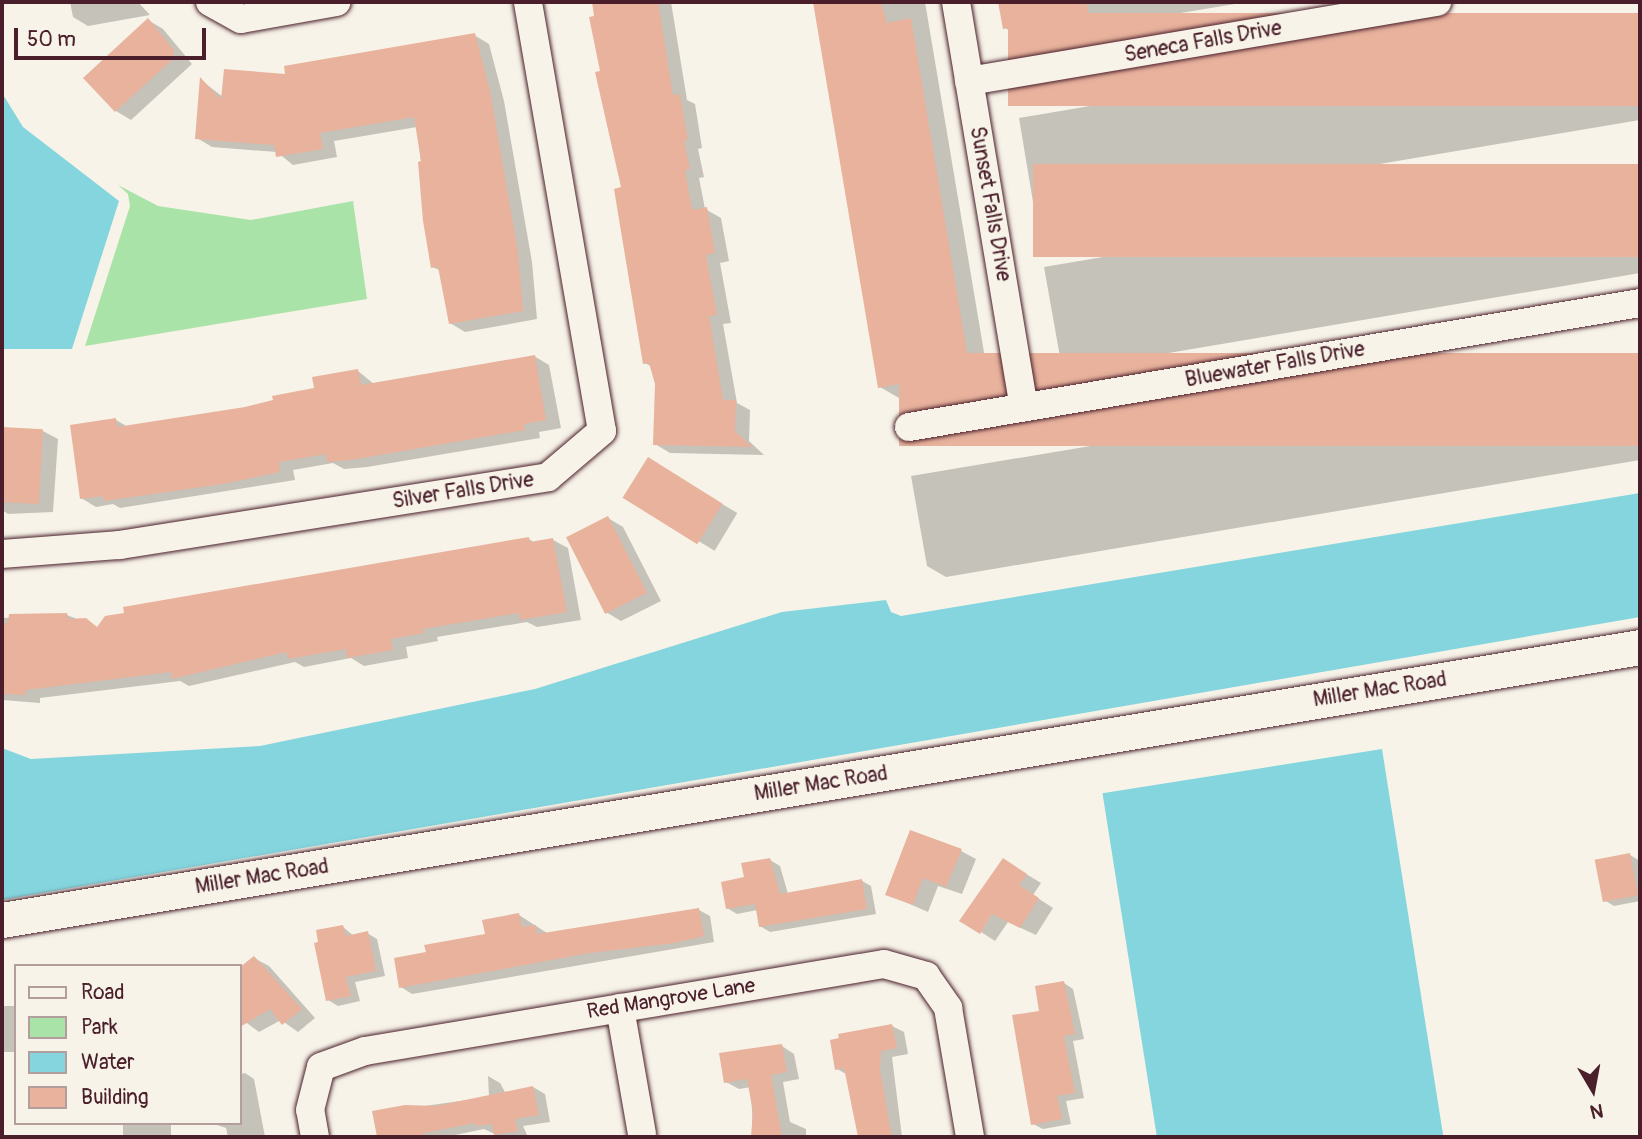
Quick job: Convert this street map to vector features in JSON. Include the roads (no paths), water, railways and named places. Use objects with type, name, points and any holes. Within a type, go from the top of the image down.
[{"type":"street","points":[[210,2],[241,19],[335,2]]},
{"type":"street","name":"Silver Falls Drive","points":[[2,554],[120,545],[548,477],[602,431],[528,2]]},
{"type":"street","name":"Sunset Falls Drive","points":[[956,2],[1024,407]]},
{"type":"street","name":"Seneca Falls Drive","points":[[969,81],[1437,2]]},
{"type":"street","name":"Bluewater Falls Drive","points":[[909,427],[1640,303]]},
{"type":"street","name":"Miller Mac Road","points":[[2,920],[1640,647]]},
{"type":"street","name":"Red Mangrove Lane","points":[[315,1137],[310,1110],[321,1067],[365,1051],[884,964],[926,976],[948,1008],[970,1137]]},
{"type":"street","points":[[620,1008],[642,1134]]},
{"type":"water","points":[[2,93],[23,127],[119,201],[72,349],[2,349]]},
{"type":"water","points":[[1640,493],[1640,617],[2,900],[2,748],[31,759],[260,746],[535,689],[782,612],[886,600],[891,612],[901,616]]},
{"type":"water","points":[[1382,749],[1443,1137],[1157,1137],[1102,793]]}]
